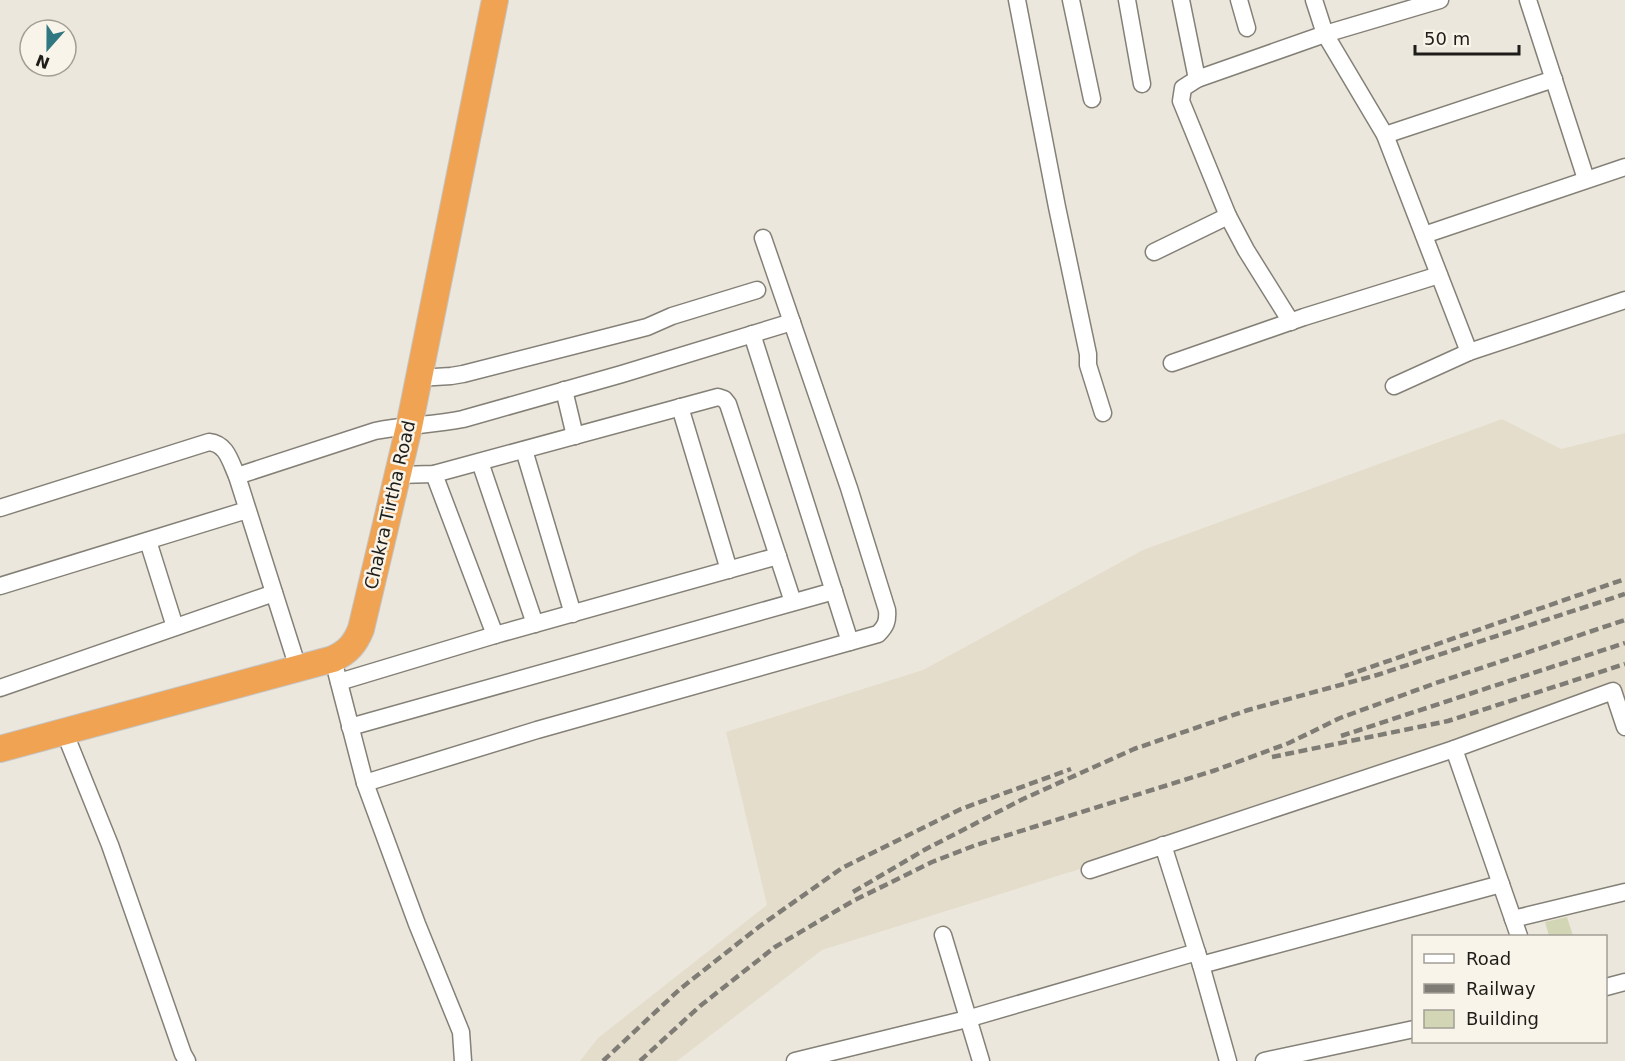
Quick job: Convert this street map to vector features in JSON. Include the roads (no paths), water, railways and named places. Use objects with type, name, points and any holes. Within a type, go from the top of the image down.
[{"type":"highway","name":"Chakra Tirtha Road","points":[[0,749],[298,668],[336,670],[344,654],[355,645],[362,629],[409,427],[495,0]]},
{"type":"street","points":[[1017,0],[1088,354],[1088,365],[1103,413]]},
{"type":"street","points":[[1071,0],[1092,99]]},
{"type":"street","points":[[1127,0],[1142,84]]},
{"type":"street","points":[[1181,0],[1197,79]]},
{"type":"street","points":[[1239,0],[1247,27]]},
{"type":"street","points":[[1291,322],[1246,250],[1228,216],[1181,101],[1183,87],[1197,79],[1325,34],[1440,0]]},
{"type":"street","points":[[1528,0],[1586,179]]},
{"type":"street","points":[[1319,1],[1325,34],[1385,135],[1469,352]]},
{"type":"street","points":[[1385,135],[1554,79]]},
{"type":"street","points":[[1424,235],[1625,167]]},
{"type":"street","points":[[1154,252],[1228,216]]},
{"type":"street","points":[[364,783],[537,730],[878,634],[885,627],[888,619],[887,610],[849,488],[763,238]]},
{"type":"street","points":[[1172,363],[1439,274]]},
{"type":"street","points":[[418,378],[463,374],[646,327],[672,316],[757,290]]},
{"type":"street","points":[[1394,386],[1469,352],[1625,300]]},
{"type":"street","points":[[237,476],[375,431],[463,419],[792,322]]},
{"type":"street","points":[[753,334],[850,642]]},
{"type":"street","points":[[564,390],[574,436]]},
{"type":"street","points":[[397,475],[434,474],[718,397],[724,399],[728,404],[793,602]]},
{"type":"street","points":[[680,406],[729,570]]},
{"type":"street","points":[[0,508],[209,442],[218,443],[225,449],[237,476],[298,668]]},
{"type":"street","points":[[524,450],[573,614]]},
{"type":"street","points":[[480,462],[536,624]]},
{"type":"street","points":[[434,474],[495,635]]},
{"type":"street","points":[[0,586],[248,510]]},
{"type":"street","points":[[148,540],[175,627]]},
{"type":"street","points":[[463,1061],[461,1032],[364,783],[336,670],[495,635],[778,556]]},
{"type":"street","points":[[350,727],[834,591]]},
{"type":"street","points":[[0,688],[274,593]]},
{"type":"street","points":[[1090,870],[1454,749],[1613,691],[1625,727]]},
{"type":"street","points":[[64,731],[110,845],[187,1061]]},
{"type":"street","points":[[1454,749],[1519,935]]},
{"type":"street","points":[[1163,845],[1228,1061]]},
{"type":"street","points":[[795,1061],[1501,884]]},
{"type":"street","points":[[1513,919],[1625,892]]},
{"type":"street","points":[[944,935],[981,1061]]},
{"type":"street","points":[[1607,986],[1625,982]]},
{"type":"street","points":[[1264,1061],[1412,1029]]},
{"type":"railway","points":[[1345,676],[1625,579]]},
{"type":"railway","points":[[853,892],[926,849],[1023,799],[1134,749],[1248,710],[1377,675],[1625,594]]},
{"type":"railway","points":[[640,1061],[700,1006],[775,947],[853,901],[932,862],[976,845],[1216,770],[1289,743],[1340,718],[1436,683],[1625,620]]},
{"type":"railway","points":[[1341,736],[1625,643]]},
{"type":"railway","points":[[1272,757],[1448,721],[1625,664]]},
{"type":"railway","points":[[603,1061],[680,989],[760,926],[842,868],[961,809],[1071,769]]}]
